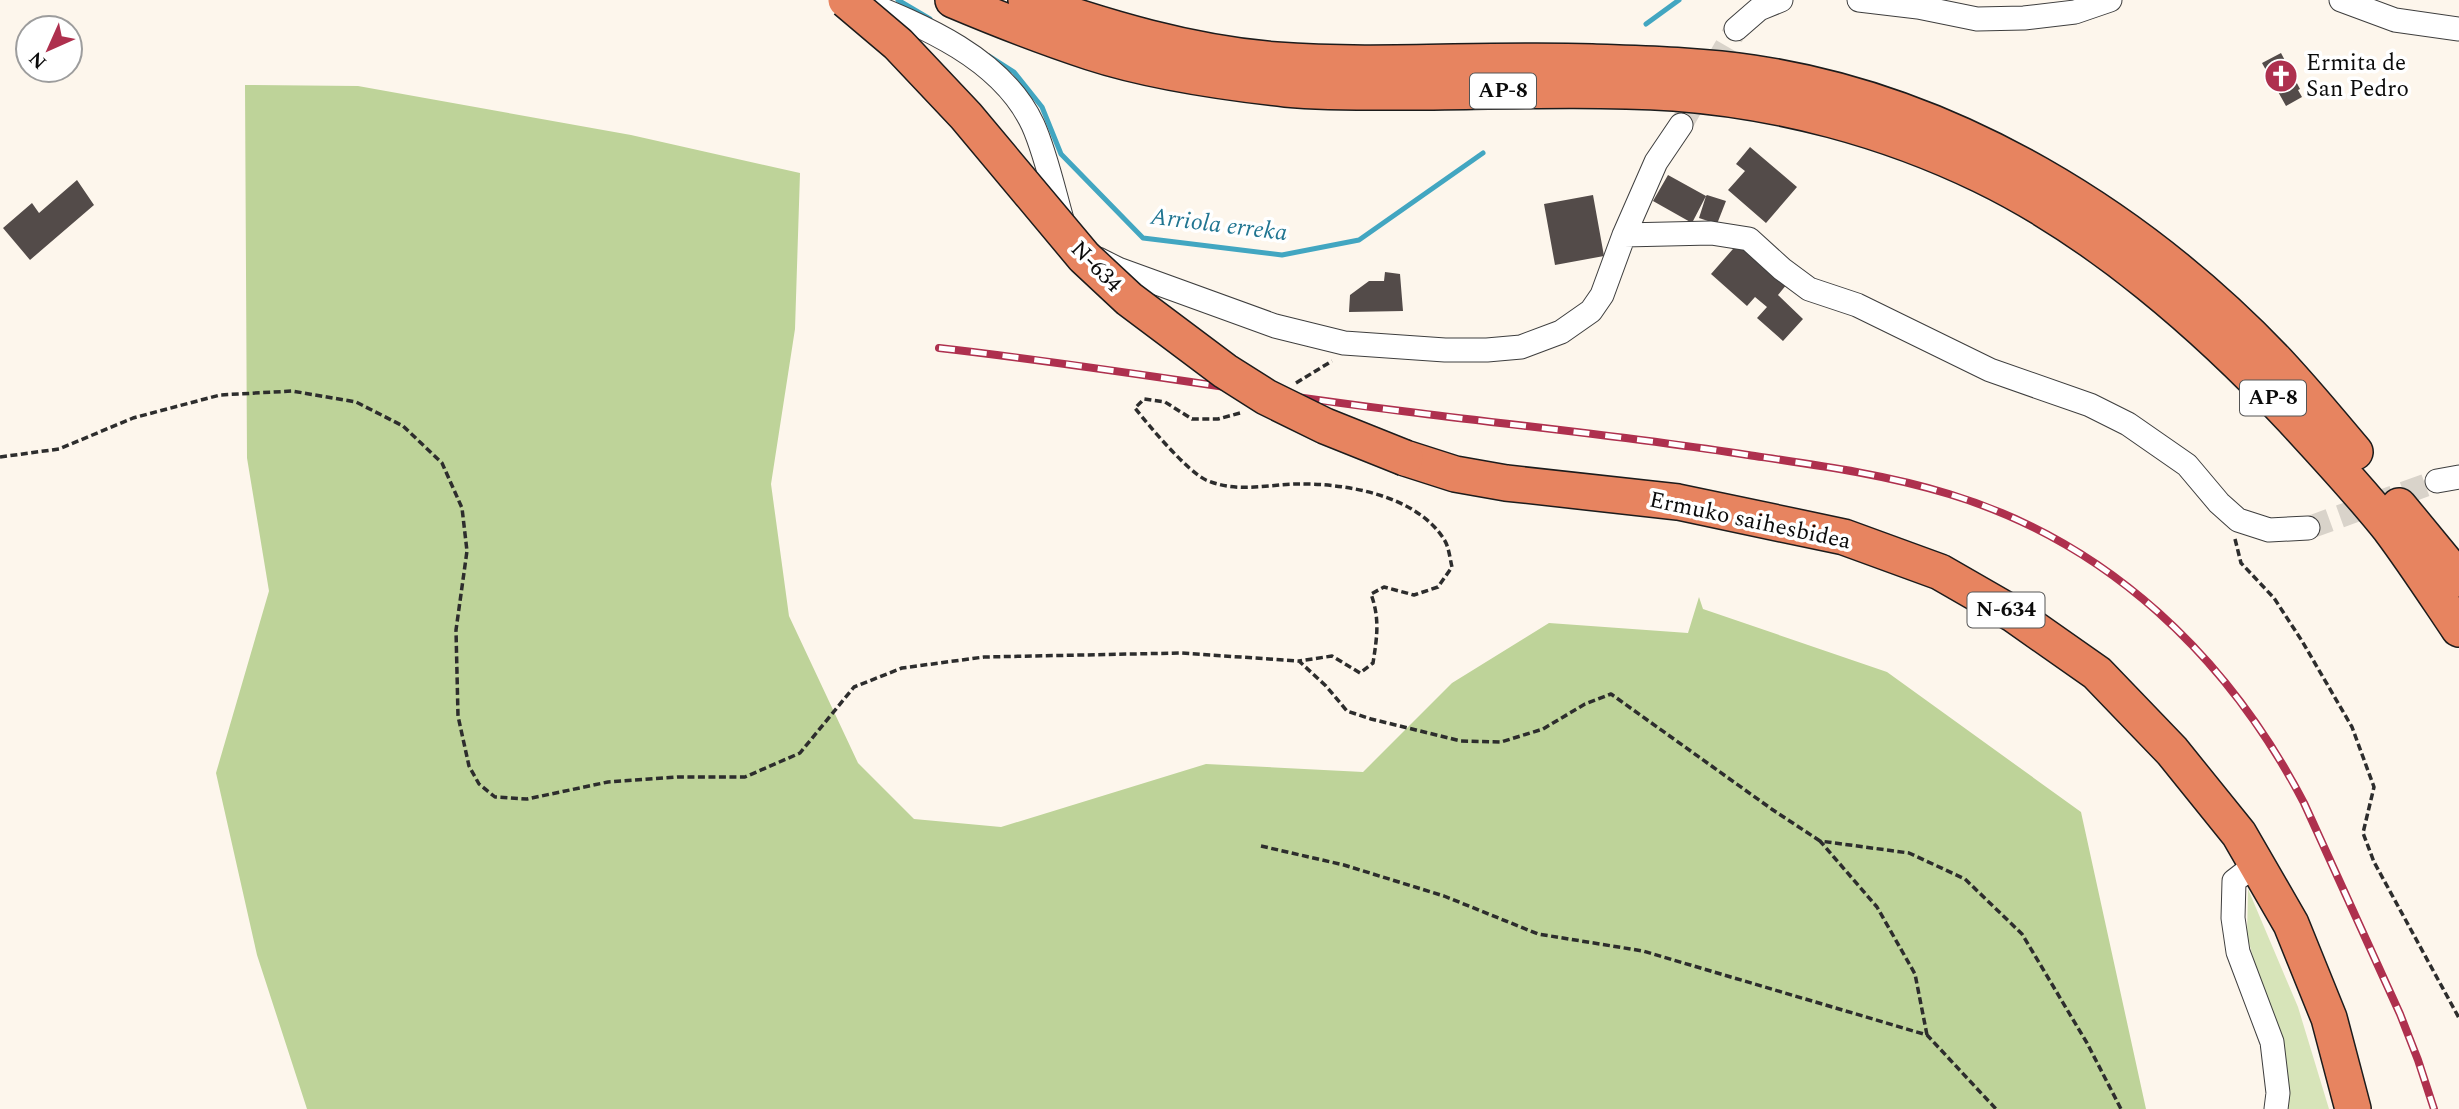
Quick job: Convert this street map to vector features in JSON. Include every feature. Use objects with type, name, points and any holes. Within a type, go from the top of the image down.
[{"type":"highway","name":"N-634","points":[[846,0],[898,44],[966,116],[1084,257],[1129,299],[1225,371],[1266,397],[1325,426],[1405,458]]},
{"type":"highway","name":"AP-8","points":[[953,0],[1012,25],[1095,54],[1189,75],[1287,89],[1673,93],[1742,100],[1823,117],[1920,149],[1983,176],[2044,210],[2124,264],[2191,319],[2256,379],[2334,463],[2389,529],[2459,629]]},
{"type":"highway","name":"AP-8","points":[[1026,0],[1106,27],[1192,47],[1274,60],[1381,64],[1588,62],[1690,66],[1754,73],[1828,89],[1922,118],[1998,151],[2061,187],[2142,243],[2211,299],[2277,363],[2459,579]]},
{"type":"highway","name":"Ermuko saihesbidea","points":[[1405,458],[1455,474],[1493,481],[1678,502],[1844,537],[1940,572],[2013,614],[2097,673],[2172,751],[2239,834],[2291,924],[2329,1018],[2353,1109]]},
{"type":"street","points":[[859,0],[934,33],[989,69],[1016,94],[1034,127],[1064,224],[1082,250],[1118,269],[1264,322],[1344,343],[1487,350],[1521,347],[1561,332],[1591,311],[1602,295],[1624,235],[1656,162],[1681,125]]},
{"type":"street","points":[[1736,29],[1759,9],[1781,0]]},
{"type":"street","points":[[1858,0],[1919,4],[1977,19],[2024,18],[2075,12],[2110,0]]},
{"type":"street","points":[[2341,0],[2395,20],[2459,29]]},
{"type":"street","points":[[1624,235],[1711,233],[1749,239],[1809,289],[1857,305],[1990,370],[2090,405],[2128,424],[2187,465],[2219,503],[2238,520],[2269,530],[2308,527]]},
{"type":"street","points":[[2256,864],[2234,881],[2232,918],[2238,952],[2272,1042],[2278,1093],[2276,1109]]},
{"type":"path","points":[[1292,386],[1357,344]]},
{"type":"path","points":[[0,457],[59,449],[133,418],[220,395],[292,391],[356,402],[403,426],[442,463],[463,508],[467,551],[456,630],[458,716],[469,766],[479,784],[495,797],[527,799],[608,782],[678,777],[745,777],[800,753],[854,687],[902,668],[985,657],[1181,653],[1299,661],[1332,656],[1360,673],[1373,663],[1377,637],[1378,612],[1371,594],[1384,587],[1414,595],[1438,587],[1452,567],[1446,542],[1427,520],[1394,499],[1351,488],[1298,484],[1234,489],[1204,480],[1160,439],[1135,408],[1144,399],[1165,402],[1192,419],[1218,419],[1250,410]]},
{"type":"path","points":[[2238,520],[2235,539],[2241,563],[2274,598],[2352,727],[2374,787],[2363,833],[2374,862],[2459,1018]]},
{"type":"path","points":[[1299,661],[1326,686],[1347,711],[1461,741],[1501,742],[1543,729],[1585,704],[1611,694],[1820,841],[1877,906],[1915,974],[1927,1035]]},
{"type":"path","points":[[1820,841],[1844,842],[1909,853],[1965,879],[2022,934],[2087,1043],[2121,1109]]},
{"type":"path","points":[[1261,846],[1343,865],[1432,892],[1538,934],[1643,951],[1927,1035],[1996,1109]]},
{"type":"green space","points":[[245,85],[358,86],[631,135],[800,173],[795,329],[771,484],[789,616],[858,763],[914,819],[1001,827],[1206,764],[1363,772],[1452,683],[1549,623],[1688,633],[1699,597],[1703,609],[1887,672],[2081,812],[2146,1109],[307,1109],[257,955],[216,773],[269,591],[247,458]]},
{"type":"green space","points":[[2248,889],[2298,1007],[2329,1109],[2286,1109],[2259,978],[2247,936]]},
{"type":"building","name":"Ermita de San Pedro","points":[[2281,53],[2302,97],[2286,106],[2262,63]]},
{"type":"building","points":[[1750,147],[1797,187],[1766,223],[1728,190],[1745,171],[1736,164]]},
{"type":"building","points":[[1668,175],[1706,196],[1692,223],[1653,201]]},
{"type":"building","points":[[77,180],[94,205],[30,260],[3,228],[32,203],[39,213]]},
{"type":"building","points":[[1593,195],[1604,256],[1555,265],[1544,204]]},
{"type":"building","points":[[1706,196],[1726,201],[1717,224],[1699,218]]},
{"type":"building","points":[[1740,241],[1787,284],[1778,295],[1803,319],[1783,341],[1757,318],[1767,307],[1755,297],[1747,306],[1711,274]]},
{"type":"building","points":[[1385,272],[1400,274],[1403,311],[1349,312],[1350,295],[1369,281],[1384,281]]},
{"type":"waterway","name":"Arriola erreka","points":[[898,0],[930,19]]},
{"type":"waterway","name":"Arriola erreka","points":[[1646,24],[1679,0]]},
{"type":"waterway","name":"Arriola erreka","points":[[989,56],[1014,72],[1042,107],[1061,154],[1143,238],[1282,255],[1359,240],[1483,153]]},
{"type":"tunnel","points":[[1681,125],[1736,29]]},
{"type":"tunnel","points":[[2308,528],[2437,481]]},
{"type":"railway","points":[[939,348],[1799,462],[1900,481],[1949,494],[2007,515],[2061,542],[2111,574],[2158,612],[2200,654],[2239,700],[2273,750],[2304,803],[2400,1014],[2434,1109]]},
{"type":"place","name":"Ermita de San Pedro","points":[[2281,76]]}]
